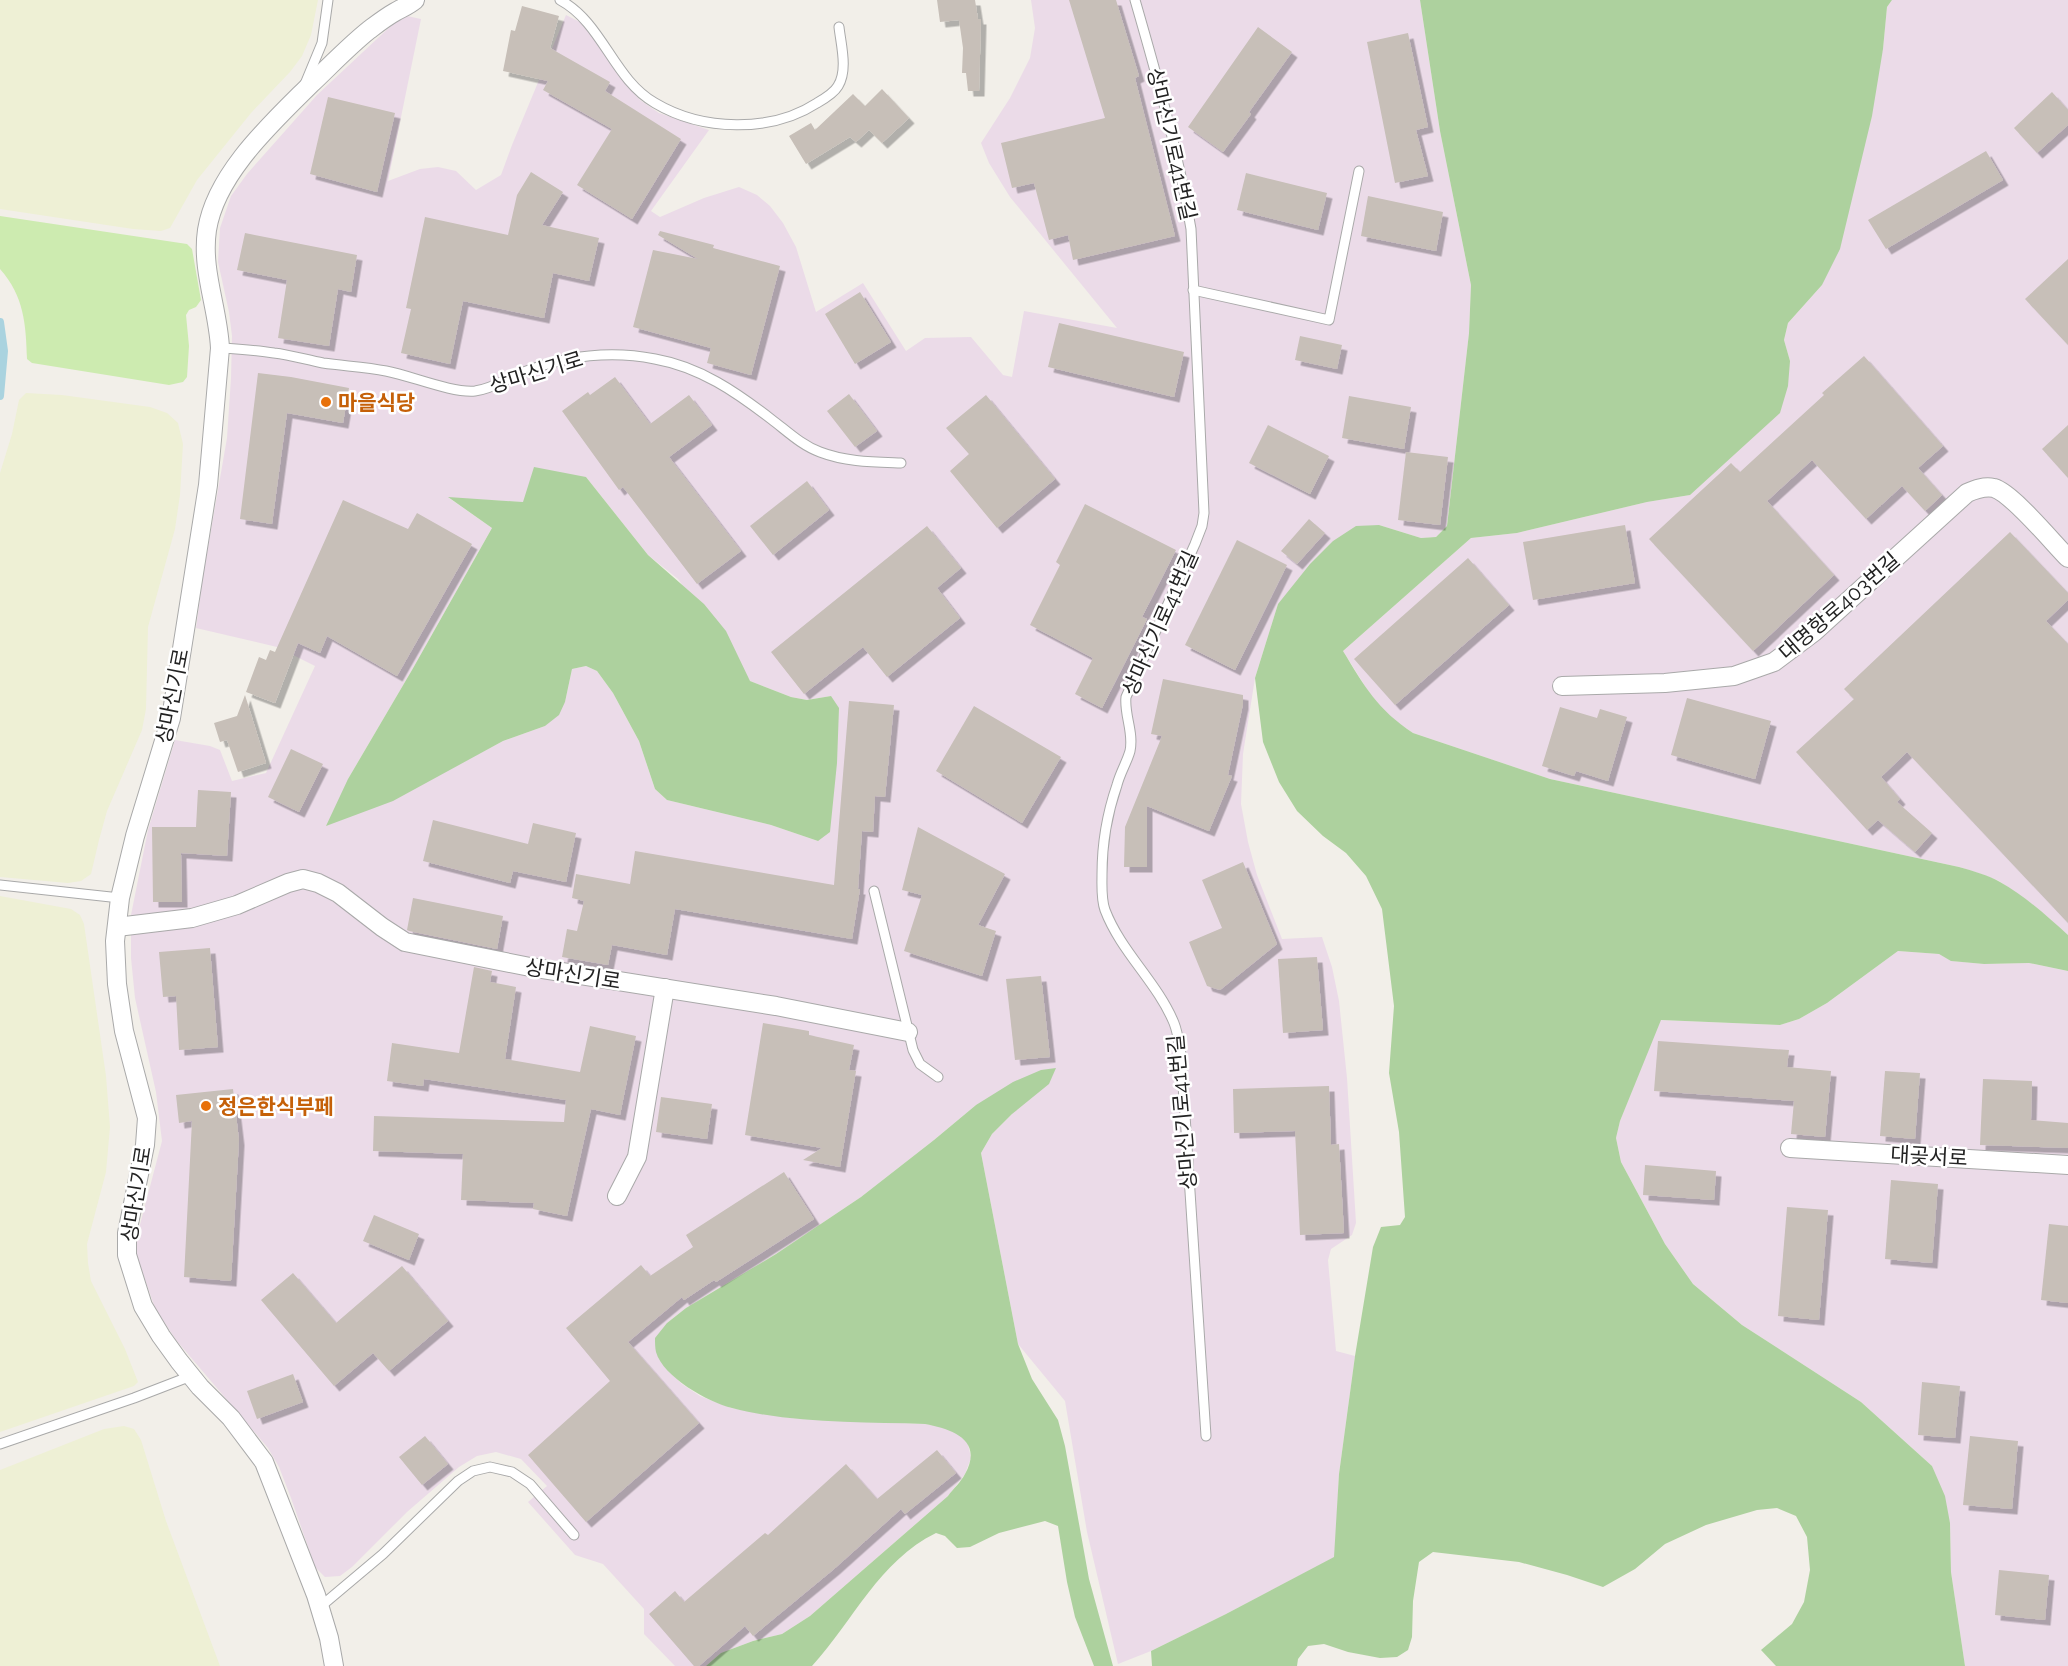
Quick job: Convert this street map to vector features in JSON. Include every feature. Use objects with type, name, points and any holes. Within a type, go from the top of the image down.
[{"type":"street","name":"상마신기로","points":[[334,1666],[320,1607],[264,1462],[231,1418],[190,1376],[161,1336],[143,1306],[127,1255],[127,1233],[145,1144],[147,1118],[124,1031],[117,984],[115,941],[120,898],[135,836],[171,718],[208,485],[220,348],[219,329],[209,282],[206,254],[207,229],[226,182],[267,129],[354,43],[379,23],[415,0]]},
{"type":"street","name":"대명항로403번길","points":[[1562,686],[1665,683],[1734,676],[1774,662],[1814,632],[1967,493],[1981,488],[1995,488],[2009,496],[2068,558]]},
{"type":"street","name":"상마신기로","points":[[117,927],[192,918],[237,905],[303,879],[338,892],[405,942],[530,968],[776,1006],[908,1032]]},
{"type":"street","points":[[618,1196],[637,1157],[665,988]]},
{"type":"street","name":"대곶서로","points":[[1790,1148],[2068,1165]]},
{"type":"lane","name":"상마신기로","points":[[301,95],[322,42],[328,0]]},
{"type":"lane","points":[[560,0],[586,19],[641,95],[658,105],[704,122],[736,124],[776,122],[808,109],[826,98],[838,86],[843,72],[839,27]]},
{"type":"lane","name":"상마신기로41번길","points":[[1135,0],[1159,82],[1184,183],[1191,230],[1204,490],[1202,526],[1126,697],[1125,708],[1131,733],[1130,750],[1105,824],[1102,889],[1105,909],[1116,931],[1164,1004],[1175,1025],[1181,1054],[1206,1436]]},
{"type":"lane","points":[[1193,290],[1329,320],[1359,171]]},
{"type":"lane","name":"상마신기로","points":[[220,348],[276,353],[322,363],[386,371],[458,390],[475,391],[562,361],[597,355],[657,359],[691,370],[720,383],[740,395],[802,443],[818,452],[862,462],[901,463]]},
{"type":"lane","points":[[0,885],[120,898]]},
{"type":"lane","points":[[874,891],[913,1050],[920,1064],[938,1077]]},
{"type":"lane","points":[[0,1444],[190,1376]]},
{"type":"lane","points":[[320,1607],[360,1574],[458,1481],[473,1471],[490,1467],[512,1472],[530,1484],[574,1535]]},
{"type":"shaded area","points":[[1031,0],[1420,0],[1440,131],[1471,285],[1469,333],[1447,526],[1436,537],[1421,538],[1379,525],[1278,604],[1255,678],[1243,754],[1241,804],[1257,875],[1282,939],[1322,937],[1332,967],[1339,1001],[1347,1078],[1356,1223],[1352,1235],[1331,1249],[1328,1260],[1336,1351],[1355,1356],[1339,1474],[1335,1557],[1151,1651],[1118,1664],[1087,1532],[1065,1401],[1018,1344],[981,1153],[992,1134],[1012,1114],[976,1105],[861,1197],[776,1254],[686,1308],[667,1323],[666,1368],[682,1384],[700,1396],[731,1408],[791,1418],[925,1424],[943,1427],[959,1433],[968,1444],[971,1458],[965,1474],[948,1496],[810,1616],[782,1634],[753,1641],[721,1653],[706,1666],[675,1666],[644,1634],[644,1609],[603,1564],[575,1555],[528,1502],[547,1486],[521,1459],[496,1452],[477,1456],[459,1467],[407,1512],[352,1567],[340,1576],[325,1577],[315,1567],[279,1467],[268,1448],[176,1340],[155,1308],[137,1257],[137,1236],[162,1141],[156,1092],[135,998],[131,958],[131,915],[148,830],[175,740],[220,750],[232,781],[266,773],[315,666],[277,647],[196,628],[227,438],[232,336],[218,262],[220,228],[231,196],[247,174],[317,95],[394,23],[407,16],[421,19],[388,181],[420,169],[438,167],[456,171],[476,190],[501,175],[566,15],[580,22],[589,32],[622,80],[640,100],[659,113],[709,130],[651,211],[660,217],[704,198],[739,187],[757,195],[770,206],[783,223],[796,247],[816,312],[863,283],[906,351],[925,338],[971,337],[1003,375],[1012,377],[1024,311],[1117,328],[1010,197],[989,163],[981,143],[1010,98],[1030,58],[1035,28]],"holes":[[[586,477],[648,555],[678,579],[750,681],[791,697],[807,700],[831,696],[818,841],[771,825],[667,800],[655,789],[639,741],[613,693],[597,671],[586,666],[572,669],[565,702],[545,726],[503,741],[456,766],[348,779],[492,528],[449,498],[523,502]]]},
{"type":"shaded area","points":[[1892,0],[2068,0],[2068,935],[2037,908],[1999,881],[1959,867],[1550,779],[1413,733],[1394,720],[1375,702],[1343,651],[1471,538],[1517,533],[1647,502],[1690,495],[1790,361],[1784,340],[1788,323],[1822,285],[1883,49],[1887,7]]},
{"type":"shaded area","points":[[1898,951],[1939,954],[1952,961],[1984,964],[2029,963],[2068,971],[2068,1666],[1965,1666],[1951,1572],[1950,1523],[1932,1466],[1861,1402],[1742,1325],[1693,1284],[1665,1244],[1621,1162],[1616,1138],[1620,1121],[1660,1020],[1780,1025],[1799,1019],[1827,1003]]},
{"type":"green space","points":[[0,0],[318,0],[311,35],[302,56],[251,113],[197,180],[170,228],[161,231],[133,229],[0,209]]},
{"type":"green space","points":[[1420,0],[1892,0],[1887,7],[1872,116],[1840,249],[1822,285],[1788,323],[1784,340],[1790,361],[1788,386],[1780,413],[1690,495],[1647,502],[1517,533],[1471,538],[1343,651],[1381,706],[1413,733],[1550,779],[1959,867],[1995,880],[2018,894],[2068,935],[2068,971],[2029,963],[1984,964],[1951,961],[1939,954],[1898,951],[1827,1003],[1799,1019],[1780,1025],[1661,1020],[1620,1121],[1616,1138],[1621,1162],[1665,1244],[1693,1284],[1742,1325],[1861,1402],[1932,1466],[1945,1496],[1950,1523],[1951,1572],[1965,1666],[1776,1666],[1761,1650],[1792,1624],[1804,1602],[1810,1570],[1807,1537],[1796,1516],[1777,1508],[1757,1510],[1706,1525],[1665,1544],[1635,1569],[1603,1587],[1519,1562],[1433,1552],[1419,1562],[1413,1601],[1412,1637],[1408,1650],[1397,1657],[1380,1658],[1348,1652],[1324,1644],[1308,1646],[1298,1659],[1297,1666],[1152,1666],[1151,1651],[1334,1557],[1339,1474],[1373,1247],[1381,1227],[1400,1225],[1405,1217],[1399,1132],[1389,1073],[1394,1006],[1382,909],[1366,876],[1346,853],[1323,836],[1297,811],[1279,782],[1263,742],[1255,678],[1278,604],[1310,564],[1333,541],[1356,526],[1379,525],[1421,538],[1436,537],[1447,526],[1469,333],[1471,285],[1440,131]]},
{"type":"green space","points":[[0,216],[187,244],[192,249],[201,300],[186,315],[189,346],[187,377],[183,382],[169,385],[32,363],[27,359],[26,334],[19,300],[0,269]]},
{"type":"green space","points":[[26,393],[62,395],[150,407],[167,413],[178,423],[183,444],[175,529],[148,627],[146,709],[142,730],[107,811],[91,874],[81,881],[68,883],[0,877],[0,473],[19,400]]},
{"type":"green space","points":[[534,467],[586,477],[648,555],[704,604],[726,631],[750,681],[791,697],[807,700],[831,696],[839,708],[837,763],[830,832],[818,841],[771,825],[667,800],[655,789],[639,741],[613,693],[597,671],[586,666],[572,669],[565,702],[559,715],[545,726],[503,741],[393,801],[326,826],[348,779],[492,528],[448,497],[523,502]]},
{"type":"green space","points":[[0,896],[71,909],[80,915],[84,924],[106,1076],[110,1127],[106,1172],[87,1244],[88,1263],[91,1281],[125,1349],[138,1382],[134,1386],[0,1432]]},
{"type":"green space","points":[[1056,1068],[1049,1084],[1012,1114],[992,1134],[981,1153],[1018,1344],[1032,1379],[1058,1420],[1065,1446],[1089,1579],[1113,1666],[1094,1666],[1075,1617],[1058,1526],[1045,1521],[999,1533],[970,1547],[957,1548],[945,1536],[936,1533],[916,1545],[883,1575],[812,1666],[706,1666],[721,1653],[753,1641],[782,1634],[810,1616],[948,1496],[965,1474],[971,1453],[968,1445],[955,1433],[925,1424],[804,1420],[722,1405],[688,1387],[667,1370],[656,1352],[655,1338],[667,1323],[686,1308],[776,1254],[861,1197],[976,1105],[1013,1082],[1041,1070]]},
{"type":"green space","points":[[124,1426],[134,1429],[141,1440],[166,1521],[220,1666],[0,1666],[0,1470],[104,1429]]},
{"type":"building","points":[[937,0],[975,0],[978,19],[981,19],[979,91],[968,91],[966,73],[962,73],[963,48],[959,20],[940,22]]},
{"type":"building","points":[[1069,0],[1116,0],[1139,76],[1135,78],[1175,236],[1073,260],[1068,235],[1049,240],[1034,183],[1012,188],[1001,143],[1105,118]]},
{"type":"building","points":[[522,6],[559,16],[550,48],[610,82],[605,91],[681,139],[632,219],[577,185],[612,129],[543,90],[548,81],[503,71],[511,30],[515,31]]},
{"type":"building","points":[[1258,27],[1292,52],[1223,152],[1188,127]]},
{"type":"building","points":[[1408,33],[1428,127],[1416,130],[1428,176],[1395,183],[1367,42]]},
{"type":"building","points":[[882,89],[909,118],[882,143],[869,130],[856,142],[850,137],[806,164],[789,136],[811,123],[815,130],[853,94],[865,106]]},
{"type":"building","points":[[2052,92],[2068,110],[2068,125],[2037,153],[2014,128]]},
{"type":"building","points":[[328,97],[395,113],[377,192],[310,174]]},
{"type":"building","points":[[1986,151],[2003,180],[1886,249],[1868,220]]},
{"type":"building","points":[[531,172],[563,192],[542,225],[599,238],[589,281],[553,273],[544,318],[463,301],[450,364],[401,353],[411,309],[406,308],[425,217],[508,235],[517,195]]},
{"type":"building","points":[[1246,173],[1327,193],[1318,230],[1237,210]]},
{"type":"building","points":[[1368,196],[1443,212],[1436,251],[1361,236]]},
{"type":"building","points":[[660,231],[780,266],[751,375],[707,363],[711,348],[633,327],[653,250],[698,259],[658,235]]},
{"type":"building","points":[[245,233],[357,255],[351,292],[338,289],[329,346],[278,338],[287,280],[237,270]]},
{"type":"building","points":[[2068,259],[2068,345],[2025,299]]},
{"type":"building","points":[[860,292],[891,342],[855,364],[825,314]]},
{"type":"building","points":[[1059,323],[1184,352],[1174,397],[1048,367]]},
{"type":"building","points":[[1300,336],[1342,345],[1337,369],[1295,360]]},
{"type":"building","points":[[1864,356],[1943,446],[1918,468],[1942,495],[1925,511],[1902,486],[1866,519],[1812,460],[1767,501],[1834,575],[1753,651],[1649,539],[1731,463],[1740,472]]},
{"type":"building","points":[[258,373],[349,388],[343,423],[287,413],[272,524],[240,519]]},
{"type":"building","points":[[615,377],[650,424],[689,395],[712,425],[669,457],[741,551],[697,584],[623,487],[619,490],[562,411],[588,392],[590,395]]},
{"type":"building","points":[[849,394],[877,431],[855,447],[827,411]]},
{"type":"building","points":[[986,395],[1055,479],[997,528],[950,471],[969,454],[946,428]]},
{"type":"building","points":[[1349,396],[1411,407],[1404,449],[1342,438]]},
{"type":"building","points":[[1268,425],[1329,456],[1310,494],[1249,463]]},
{"type":"building","points":[[2068,425],[2068,478],[2042,449]]},
{"type":"building","points":[[1406,452],[1448,457],[1440,525],[1398,520]]},
{"type":"building","points":[[807,481],[829,510],[773,555],[750,526]]},
{"type":"building","points":[[343,500],[408,529],[417,513],[472,544],[397,676],[327,636],[320,653],[298,643],[275,703],[246,692],[259,657],[266,660],[270,650],[275,652]]},
{"type":"building","points":[[1085,504],[1176,550],[1142,617],[1147,619],[1102,708],[1075,694],[1093,658],[1030,625],[1060,565],[1056,562]]},
{"type":"building","points":[[1309,519],[1325,533],[1297,564],[1281,551]]},
{"type":"building","points":[[1625,525],[1635,583],[1533,600],[1523,542]]},
{"type":"building","points":[[927,526],[961,568],[937,588],[960,618],[887,677],[863,647],[804,694],[771,652]]},
{"type":"building","points":[[2010,532],[2068,593],[2068,600],[2046,621],[2068,644],[2068,923],[1907,752],[1881,777],[1900,799],[1897,802],[1932,833],[1915,852],[1878,820],[1867,830],[1796,752],[1854,699],[1844,689]]},
{"type":"building","points":[[1237,540],[1287,565],[1235,670],[1185,645]]},
{"type":"building","points":[[1468,558],[1509,605],[1395,705],[1354,659]]},
{"type":"building","points":[[1163,679],[1243,695],[1228,775],[1232,776],[1209,831],[1147,806],[1147,867],[1124,867],[1125,827],[1162,736],[1151,734]]},
{"type":"building","points":[[245,695],[266,763],[238,772],[227,740],[220,742],[214,723],[237,716]]},
{"type":"building","points":[[1687,698],[1771,721],[1755,779],[1671,755]]},
{"type":"building","points":[[849,701],[894,705],[885,797],[875,796],[873,832],[862,831],[858,889],[860,889],[852,939],[675,909],[667,955],[612,945],[608,965],[562,957],[567,929],[577,931],[584,901],[572,898],[576,874],[630,884],[635,851],[834,885]]},
{"type":"building","points":[[974,706],[1061,757],[1022,823],[936,771]]},
{"type":"building","points":[[1560,707],[1597,718],[1600,709],[1627,717],[1608,781],[1576,771],[1574,776],[1542,766]]},
{"type":"building","points":[[291,749],[323,764],[299,812],[268,797]]},
{"type":"building","points":[[198,790],[231,792],[227,856],[181,853],[182,902],[153,902],[152,827],[196,827]]},
{"type":"building","points":[[433,820],[528,844],[533,823],[576,833],[566,882],[513,871],[510,883],[423,861]]},
{"type":"building","points":[[918,827],[1005,874],[978,925],[996,931],[982,976],[904,951],[922,895],[902,890]]},
{"type":"building","points":[[1243,862],[1277,944],[1220,990],[1207,986],[1189,942],[1222,928],[1202,880]]},
{"type":"building","points":[[413,898],[503,916],[497,949],[407,930]]},
{"type":"building","points":[[210,948],[218,1047],[179,1050],[176,996],[163,997],[159,952]]},
{"type":"building","points":[[1317,957],[1323,1030],[1283,1033],[1278,959]]},
{"type":"building","points":[[474,967],[492,971],[490,982],[516,987],[505,1059],[580,1072],[590,1026],[636,1036],[620,1115],[591,1109],[567,1216],[533,1209],[534,1203],[461,1200],[463,1154],[373,1151],[374,1116],[564,1122],[566,1100],[424,1079],[423,1086],[387,1081],[392,1043],[459,1053]]},
{"type":"building","points":[[1041,976],[1050,1057],[1015,1060],[1006,979]]},
{"type":"building","points":[[763,1023],[809,1031],[809,1035],[854,1045],[849,1070],[856,1071],[840,1167],[803,1160],[822,1148],[745,1135]]},
{"type":"building","points":[[1658,1041],[1789,1050],[1787,1067],[1831,1071],[1825,1137],[1791,1134],[1794,1101],[1654,1091]]},
{"type":"building","points":[[1885,1071],[1920,1073],[1915,1139],[1880,1136]]},
{"type":"building","points":[[1983,1079],[2032,1081],[2031,1120],[2068,1123],[2068,1148],[1980,1145]]},
{"type":"building","points":[[1329,1086],[1331,1145],[1339,1144],[1344,1233],[1300,1235],[1295,1131],[1234,1133],[1233,1089]]},
{"type":"building","points":[[233,1089],[239,1140],[231,1281],[184,1277],[192,1121],[179,1123],[176,1095]]},
{"type":"building","points":[[661,1097],[712,1104],[707,1139],[656,1132]]},
{"type":"building","points":[[1645,1165],[1716,1171],[1714,1200],[1643,1195]]},
{"type":"building","points":[[784,1172],[814,1219],[716,1282],[714,1280],[684,1300],[682,1297],[628,1342],[699,1423],[586,1522],[528,1455],[610,1381],[566,1328],[641,1265],[650,1276],[693,1247],[686,1235]]},
{"type":"building","points":[[1891,1180],[1938,1184],[1932,1263],[1885,1259]]},
{"type":"building","points":[[1787,1207],[1828,1210],[1819,1320],[1778,1316]]},
{"type":"building","points":[[374,1215],[419,1234],[409,1260],[363,1241]]},
{"type":"building","points":[[2049,1224],[2068,1226],[2068,1303],[2041,1300]]},
{"type":"building","points":[[402,1266],[448,1321],[389,1371],[373,1353],[334,1386],[261,1300],[293,1273],[336,1323]]},
{"type":"building","points":[[293,1374],[303,1402],[257,1419],[247,1391]]},
{"type":"building","points":[[1922,1382],[1960,1386],[1955,1438],[1918,1435]]},
{"type":"building","points":[[425,1436],[448,1464],[422,1485],[399,1457]]},
{"type":"building","points":[[1970,1436],[2018,1441],[2012,1509],[1963,1505]]},
{"type":"building","points":[[937,1450],[956,1473],[905,1514],[901,1509],[834,1569],[753,1636],[745,1626],[699,1666],[694,1666],[649,1614],[675,1591],[684,1602],[765,1533],[768,1535],[846,1464],[877,1499]]},
{"type":"building","points":[[1999,1570],[2049,1575],[2045,1620],[1995,1615]]},
{"type":"waterway","points":[[0,322],[4,351],[0,396]]},
{"type":"place","name":"마을식당","points":[[326,402]]},
{"type":"place","name":"정은한식부페","points":[[206,1106]]}]
